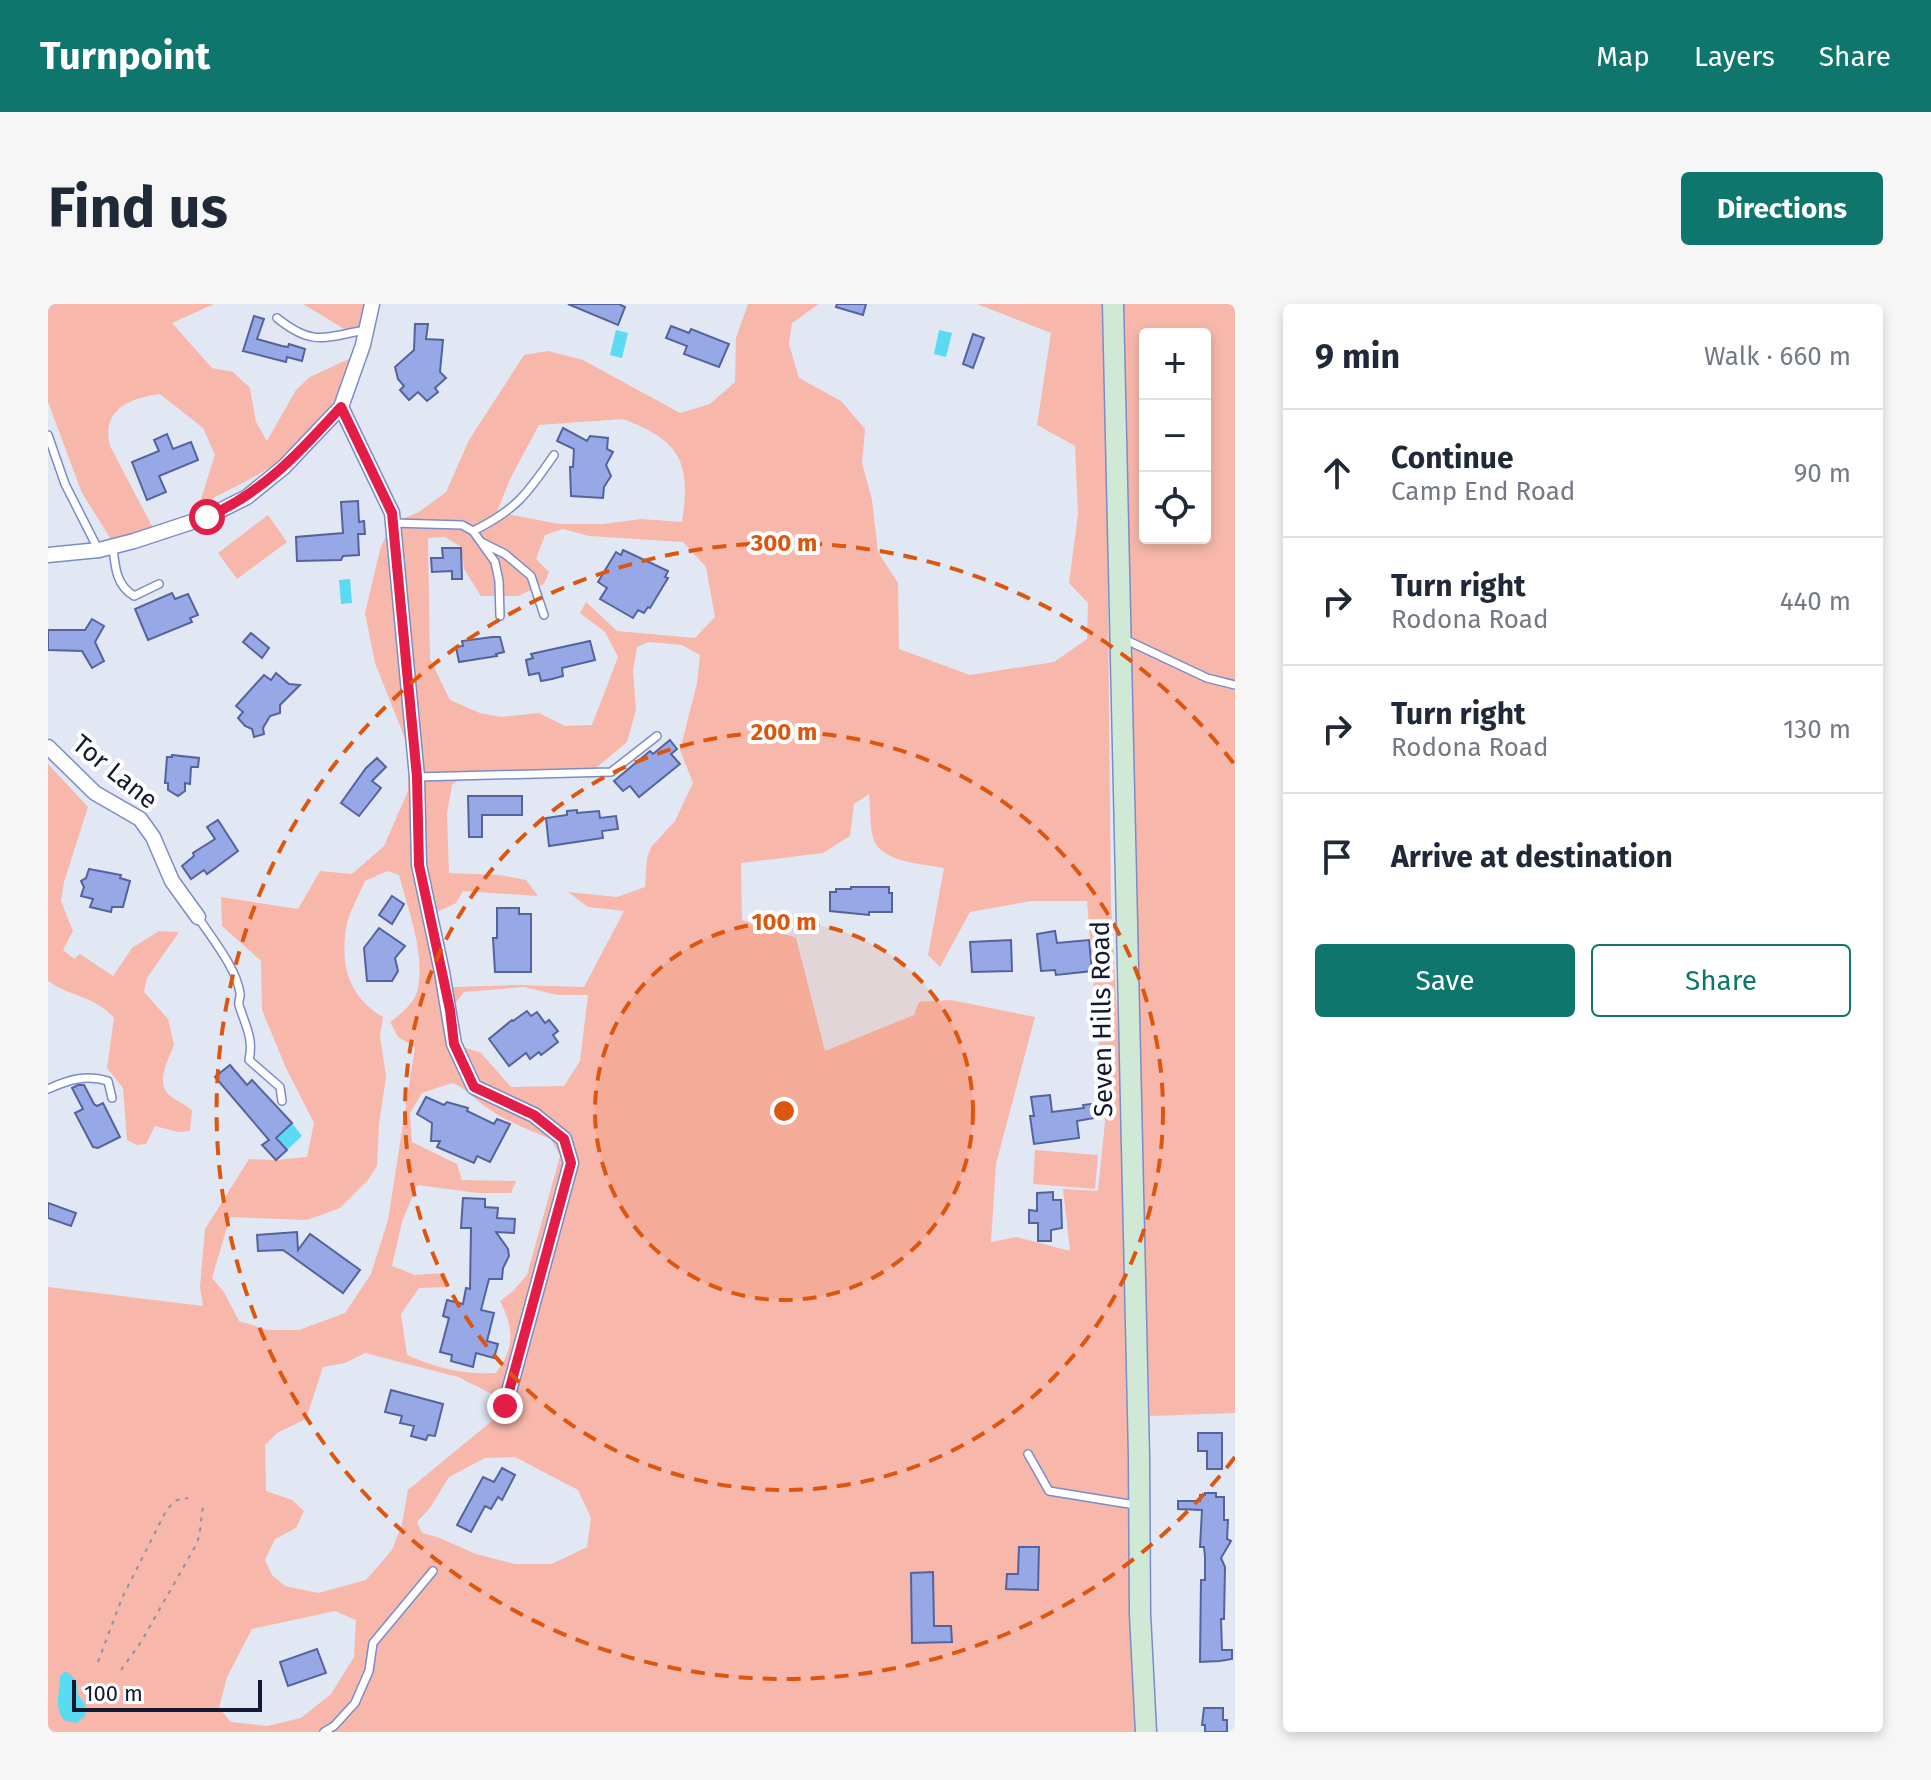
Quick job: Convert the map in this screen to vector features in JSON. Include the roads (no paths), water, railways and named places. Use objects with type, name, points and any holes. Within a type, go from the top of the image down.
[{"type":"main road","name":"Seven Hills Road","points":[[1113,304],[1140,1614],[1146,1732]]},
{"type":"street","points":[[48,555],[106,548],[207,517],[247,497],[291,461],[341,407],[372,304]]},
{"type":"street","points":[[341,407],[392,513],[417,777],[419,865],[454,1044],[474,1087],[534,1115],[564,1139],[571,1163],[505,1406]]},
{"type":"street","name":"Tor Lane","points":[[48,747],[95,793],[140,819],[153,837],[172,881],[198,917]]},
{"type":"lane","points":[[277,318],[306,337],[366,330]]},
{"type":"lane","points":[[48,435],[65,484],[106,548],[126,591],[134,596],[159,584]]},
{"type":"lane","points":[[473,531],[501,517],[526,496],[554,455]]},
{"type":"lane","points":[[393,523],[462,525],[473,531],[495,562],[500,616]]},
{"type":"lane","points":[[481,542],[505,554],[531,576],[544,615]]},
{"type":"lane","points":[[1118,636],[1207,678],[1235,685]]},
{"type":"lane","points":[[417,777],[611,772],[657,736]]},
{"type":"lane","points":[[198,917],[234,973],[240,993],[239,1003],[249,1028],[252,1049],[249,1060],[269,1074],[280,1087],[282,1101]]},
{"type":"lane","points":[[48,1089],[73,1078],[101,1079],[108,1081],[112,1098]]},
{"type":"lane","points":[[1028,1454],[1049,1491],[1139,1505]]},
{"type":"lane","points":[[324,1732],[334,1726],[355,1703],[369,1671],[373,1643],[433,1571]]},
{"type":"water","points":[[616,330],[628,333],[622,358],[610,355]]},
{"type":"water","points":[[939,330],[952,333],[946,357],[934,354]]},
{"type":"water","points":[[350,579],[352,603],[341,604],[339,580]]},
{"type":"water","points":[[292,1123],[302,1136],[287,1150],[276,1138]]},
{"type":"water","points":[[66,1671],[76,1680],[78,1695],[85,1704],[85,1716],[76,1723],[65,1721],[59,1711],[60,1676]]}]
